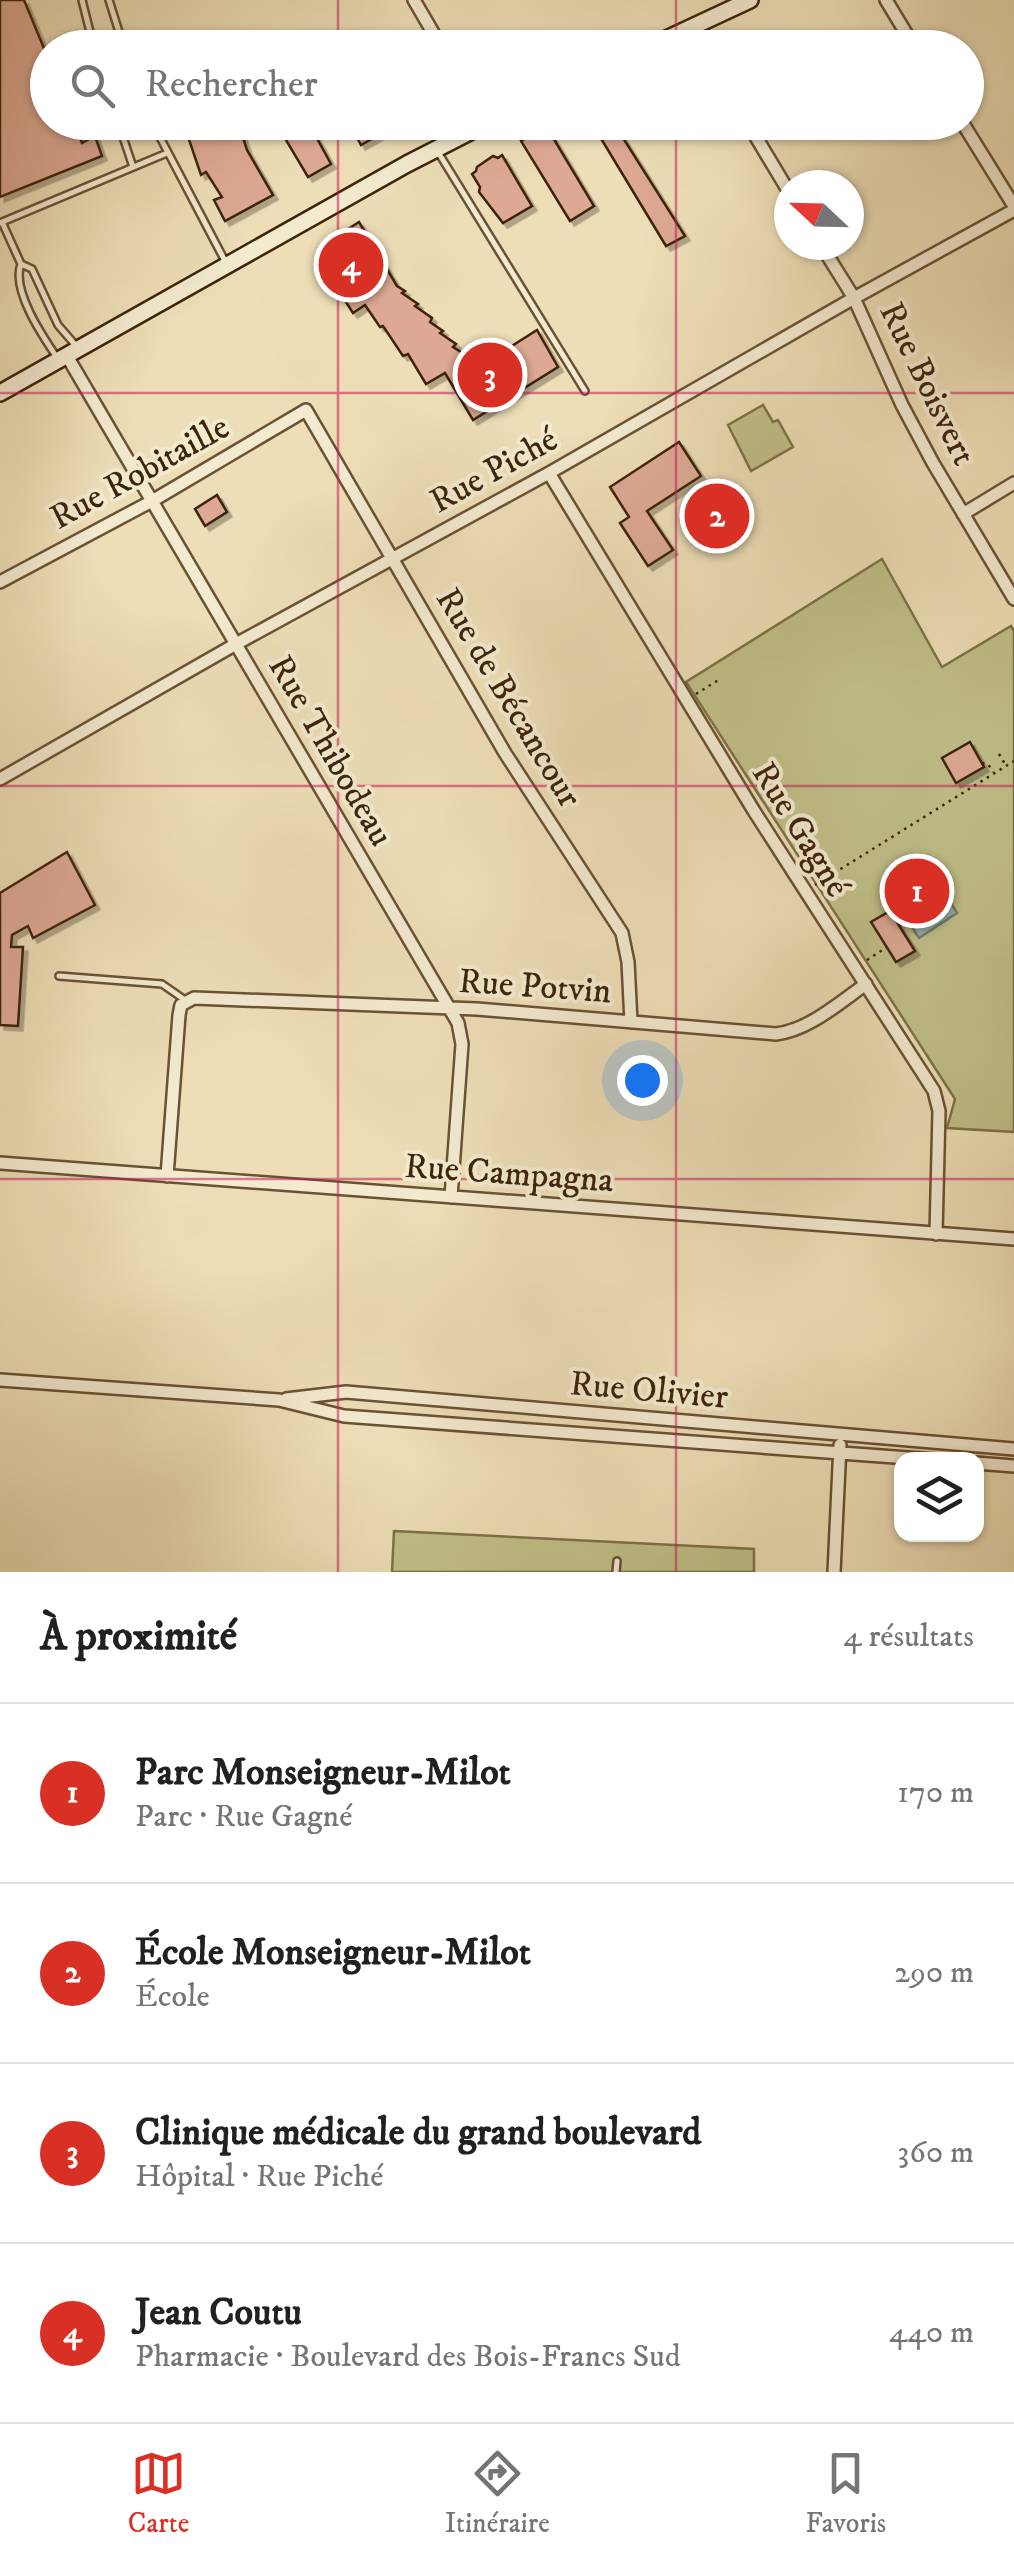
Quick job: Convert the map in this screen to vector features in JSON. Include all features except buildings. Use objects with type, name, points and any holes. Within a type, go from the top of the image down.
[{"type":"street","points":[[414,0],[432,30]]},
{"type":"street","points":[[683,30],[750,0]]},
{"type":"street","points":[[886,0],[904,30]]},
{"type":"street","points":[[0,393],[455,140]]},
{"type":"street","points":[[758,140],[776,170]]},
{"type":"street","points":[[973,140],[1014,208]]},
{"type":"street","name":"Rue Piché","points":[[0,779],[236,644],[549,474],[1014,208]]},
{"type":"street","name":"Rue Boisvert","points":[[830,260],[854,298],[902,405],[1014,599]]},
{"type":"street","name":"Rue Thibodeau","points":[[68,355],[458,1023],[462,1044],[451,1197]]},
{"type":"street","name":"Rue Robitaille","points":[[0,582],[306,410]]},
{"type":"street","name":"Rue de Bécancour","points":[[306,410],[506,753],[622,933],[628,962],[631,1022]]},
{"type":"street","name":"Rue Gagné","points":[[549,474],[805,891],[934,1091],[939,1111],[936,1234]]},
{"type":"street","points":[[963,514],[1014,482]]},
{"type":"street","name":"Rue Potvin","points":[[186,1001],[194,998],[448,1008],[776,1034],[792,1032],[866,984]]},
{"type":"street","points":[[167,1176],[180,1005],[186,1001]]},
{"type":"street","name":"Rue Campagna","points":[[0,1163],[1014,1239]]},
{"type":"street","name":"Rue Olivier","points":[[0,1380],[279,1400],[344,1416],[389,1420],[894,1457]]},
{"type":"street","name":"Rue Olivier","points":[[279,1400],[346,1392],[1014,1449]]},
{"type":"street","points":[[834,1572],[841,1436]]},
{"type":"street","points":[[984,1464],[1014,1466]]},
{"type":"lane","points":[[82,0],[90,30]]},
{"type":"lane","points":[[108,0],[118,30]]},
{"type":"lane","points":[[124,140],[134,167]]},
{"type":"lane","points":[[161,140],[227,266]]},
{"type":"lane","points":[[436,150],[585,391]]},
{"type":"lane","points":[[68,355],[32,270],[21,264],[1,223],[168,153]]},
{"type":"lane","points":[[21,264],[17,274],[33,319],[68,355]]},
{"type":"lane","points":[[59,976],[162,984],[186,1001]]},
{"type":"lane","points":[[389,1420],[392,1396]]},
{"type":"lane","points":[[614,1436],[616,1416]]},
{"type":"lane","points":[[616,1572],[617,1561]]},
{"type":"path","points":[[687,700],[720,679]]},
{"type":"path","points":[[999,754],[1006,766]]},
{"type":"path","points":[[805,891],[1014,761]]},
{"type":"path","points":[[982,764],[988,764],[994,773]]},
{"type":"path","points":[[856,968],[886,947]]},
{"type":"shaded area","points":[[763,405],[773,422],[778,420],[793,447],[751,471],[728,425]]},
{"type":"shaded area","points":[[882,559],[942,667],[1011,626],[1014,631],[1014,1132],[947,1128],[955,1099],[686,682]]},
{"type":"shaded area","points":[[394,1531],[754,1549],[754,1572],[392,1572]]},
{"type":"water","points":[[932,873],[957,913],[919,938],[903,913],[921,902],[911,886]]},
{"type":"place","name":"Jean Coutu","points":[[351,265]]},
{"type":"place","name":"Clinique médicale du grand boulevard","points":[[490,375]]},
{"type":"place","name":"École Monseigneur-Milot","points":[[717,516]]},
{"type":"place","name":"Parc Monseigneur-Milot","points":[[917,891]]}]
